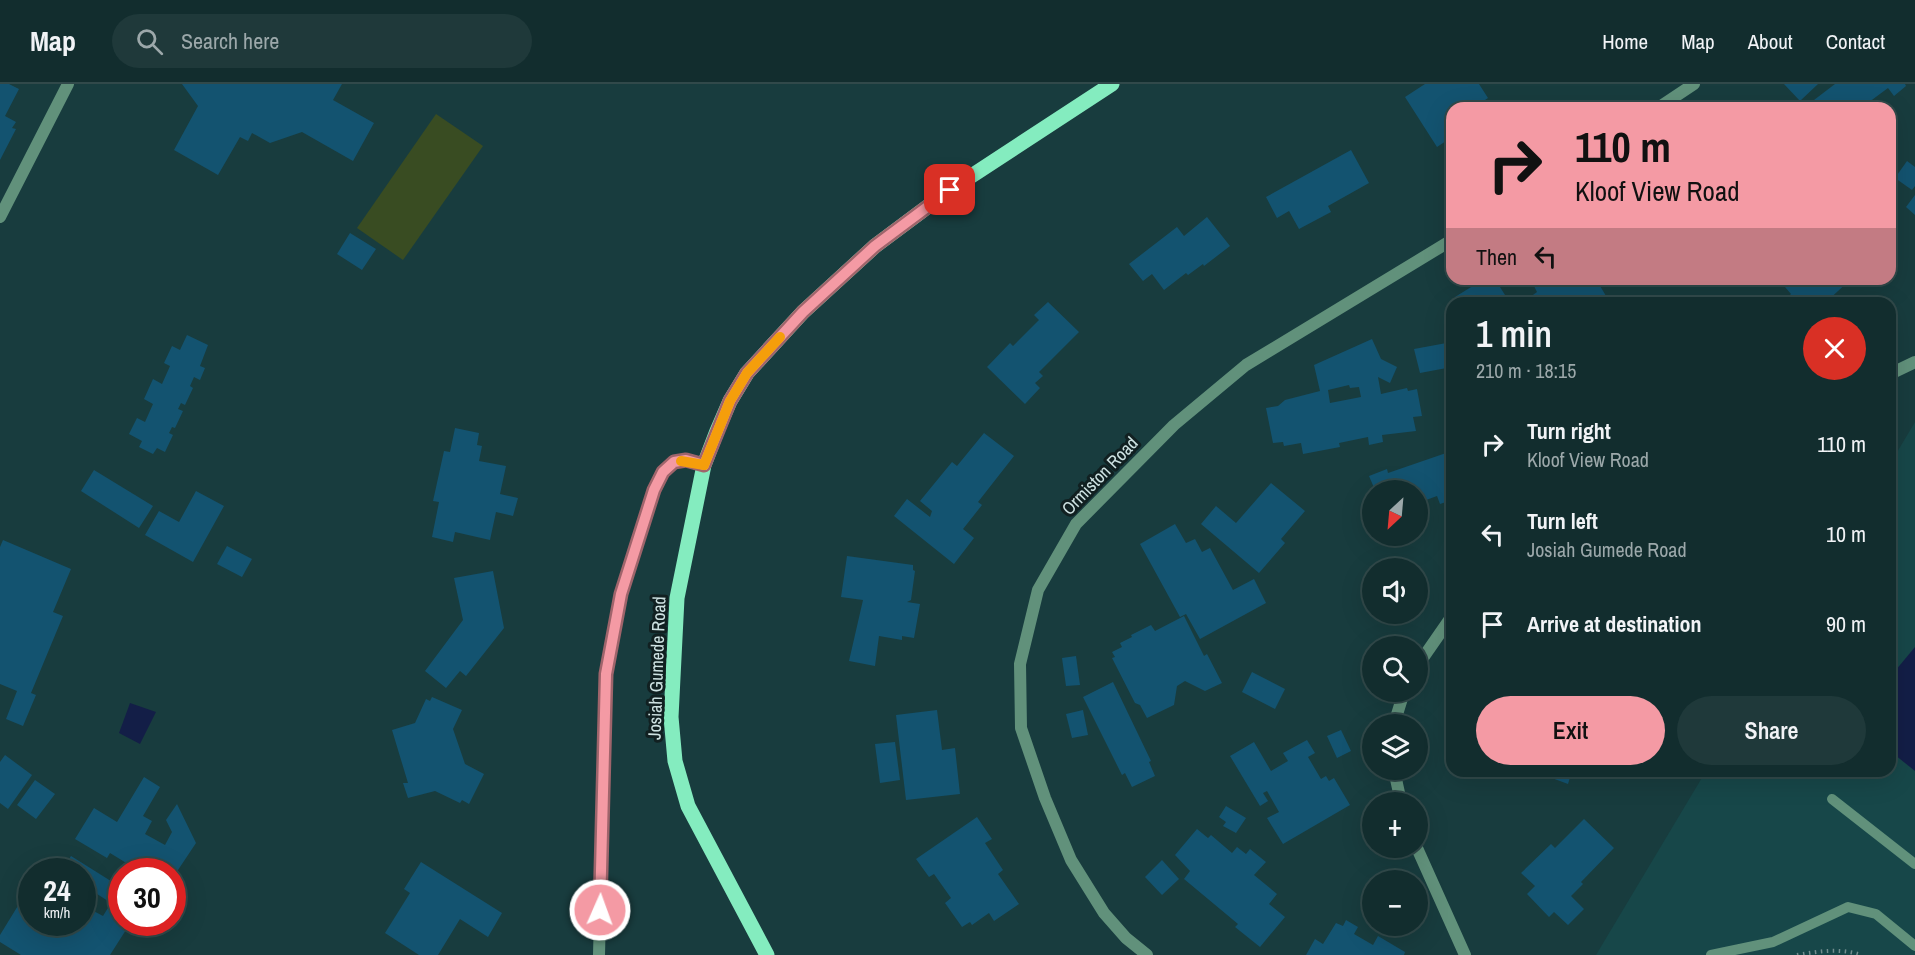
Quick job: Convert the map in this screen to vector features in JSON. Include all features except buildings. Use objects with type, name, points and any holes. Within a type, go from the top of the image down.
[{"type":"main road","name":"Josiah Gumede Road","points":[[767,955],[688,806],[675,760],[671,717],[676,598],[704,465],[730,401],[747,373],[803,312],[875,246],[912,218],[950,190],[1112,84]]},
{"type":"street","points":[[0,217],[68,84]]},
{"type":"street","points":[[1667,102],[1694,84]]},
{"type":"street","name":"Ormiston Road","points":[[1147,955],[1126,938],[1104,913],[1071,860],[1045,798],[1021,728],[1020,664],[1038,590],[1076,524],[1174,425],[1246,365],[1446,244]]},
{"type":"street","points":[[1896,371],[1915,362]]},
{"type":"street","points":[[599,955],[606,674],[621,594],[654,490],[663,472],[674,462],[686,460],[704,465]]},
{"type":"street","points":[[1428,651],[1446,625]]},
{"type":"street","points":[[1422,858],[1465,955]]},
{"type":"lane","points":[[1832,799],[1915,864]]},
{"type":"lane","points":[[1711,955],[1773,942],[1848,907],[1876,914],[1915,946]]},
{"type":"path","points":[[1797,955],[1821,950],[1848,950],[1862,955]]},
{"type":"shaded area","points":[[1915,422],[1915,955],[1596,955],[1702,777],[1896,777],[1896,454]]},
{"type":"green space","points":[[436,114],[483,146],[403,260],[357,228]]},
{"type":"water","points":[[1915,647],[1915,771],[1896,756],[1896,670]]},
{"type":"water","points":[[130,703],[156,712],[140,744],[119,733]]},
{"type":"slow traffic","points":[[681,461],[686,460],[704,465],[730,401],[747,373],[780,337]]},
{"type":"route","points":[[600,910],[606,674],[621,594],[654,490],[663,472],[674,462],[686,460],[704,465],[730,401],[747,373],[803,312],[875,246],[950,190]]}]
